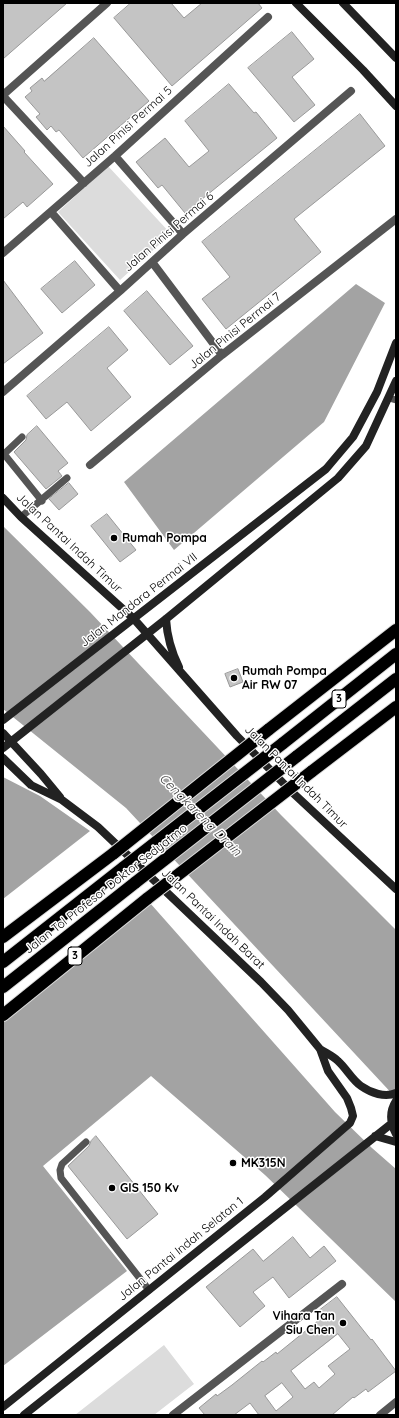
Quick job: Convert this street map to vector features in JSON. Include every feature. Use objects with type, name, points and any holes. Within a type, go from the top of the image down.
[{"type":"highway","name":"Jalan Tol Profesor Doktor Sedyatmo","points":[[3,937],[114,853],[396,630]]},
{"type":"highway","name":"Jalan Tol Profesor Doktor Sedyatmo","points":[[3,962],[396,654]]},
{"type":"highway","name":"Jalan Tol Profesor Doktor Sedyatmo","points":[[3,987],[396,679]]},
{"type":"highway","name":"3","points":[[3,1015],[148,898],[396,707]]},
{"type":"main road","points":[[296,3],[363,70],[396,106]]},
{"type":"main road","points":[[343,3],[396,58]]},
{"type":"main road","name":"Jalan Mandara Permai VII","points":[[5,719],[326,469],[353,437],[377,392],[396,343]]},
{"type":"main road","points":[[3,748],[166,619],[338,478],[366,446],[393,399],[396,381]]},
{"type":"main road","name":"Jalan Pantai Indah Timur","points":[[3,498],[134,619],[236,736],[293,793],[396,889]]},
{"type":"main road","name":"Jalan Pantai Indah Timur","points":[[166,619],[167,634],[171,648],[184,676]]},
{"type":"main road","name":"Jalan Pantai Indah Barat","points":[[3,733],[41,774],[62,800]]},
{"type":"main road","name":"Jalan Pantai Indah Barat","points":[[3,758],[31,785],[62,800],[98,827],[235,956],[288,1010],[320,1049],[328,1071],[347,1098]]},
{"type":"main road","name":"Jalan Pantai Indah Barat","points":[[320,1049],[339,1061],[360,1086],[377,1094],[394,1098]]},
{"type":"main road","name":"Jalan Pantai Indah Selatan 1","points":[[3,1407],[266,1197],[350,1123],[353,1116],[347,1098]]},
{"type":"main road","points":[[394,1098],[392,1109],[396,1134]]},
{"type":"main road","points":[[24,1415],[278,1212],[394,1122]]},
{"type":"main road","points":[[372,1139],[396,1142]]},
{"type":"street","points":[[84,183],[3,96],[107,3]]},
{"type":"street","name":"Jalan Pinisi Permai 5","points":[[3,253],[115,156],[268,17]]},
{"type":"street","name":"Jalan Pinisi Permai 6","points":[[3,392],[120,291],[183,234],[351,91]]},
{"type":"street","points":[[115,156],[183,234]]},
{"type":"street","points":[[51,212],[120,291]]},
{"type":"street","name":"Jalan Pinisi Permai 7","points":[[90,465],[222,356],[396,219]]},
{"type":"street","points":[[152,262],[222,356]]},
{"type":"street","points":[[175,1414],[342,1284]]},
{"type":"street","points":[[380,1415],[396,1402]]},
{"type":"lane","points":[[22,437],[3,455],[42,501]]},
{"type":"lane","points":[[22,517],[67,478]]},
{"type":"lane","points":[[86,1142],[62,1164],[60,1170],[61,1178],[148,1290]]},
{"type":"shaded area","points":[[108,166],[171,234],[120,280],[58,212]]},
{"type":"shaded area","points":[[164,1345],[194,1384],[154,1415],[75,1415]]},
{"type":"water","points":[[356,284],[385,303],[324,422],[174,550],[124,482]]},
{"type":"water","name":"Cengkareng Drain","points":[[3,526],[90,612],[281,815],[396,930],[396,1098],[126,808],[3,709]]},
{"type":"water","points":[[3,777],[40,796],[90,831],[3,899]]},
{"type":"water","points":[[150,903],[335,1112],[396,1169],[396,1302],[265,1175],[151,1076],[43,1166],[127,1271],[3,1366],[3,1020]]},
{"type":"building","points":[[3,3],[67,3],[3,59]]},
{"type":"building","points":[[131,3],[171,3],[184,18],[202,3],[258,3],[262,8],[172,86],[114,18]]},
{"type":"building","points":[[292,32],[314,59],[292,77],[315,105],[294,122],[248,68]]},
{"type":"building","points":[[94,38],[149,101],[83,158],[59,130],[56,132],[51,126],[47,130],[36,117],[40,114],[25,97],[32,91],[30,88],[42,78],[44,81]]},
{"type":"building","points":[[229,84],[254,113],[256,112],[277,138],[185,213],[162,185],[158,188],[136,162],[165,138],[189,167],[209,151],[185,121]]},
{"type":"building","points":[[360,114],[385,146],[294,219],[321,252],[226,329],[202,299],[230,277],[202,242]]},
{"type":"building","points":[[3,126],[53,184],[27,207],[23,202],[3,219]]},
{"type":"building","points":[[75,261],[95,285],[62,313],[41,289]]},
{"type":"building","points":[[3,280],[43,333],[3,364]]},
{"type":"building","points":[[147,291],[193,346],[170,365],[124,311]]},
{"type":"building","points":[[109,327],[128,350],[107,368],[131,397],[91,431],[67,402],[46,419],[27,396]]},
{"type":"building","points":[[37,426],[68,463],[58,471],[62,476],[46,489],[14,452],[26,440],[27,435]]},
{"type":"building","points":[[69,483],[78,494],[59,510],[49,499]]},
{"type":"building","name":"Rumah Pompa","points":[[107,514],[136,550],[120,562],[91,526]]},
{"type":"building","name":"Rumah Pompa Air RW 07","points":[[238,669],[243,682],[230,687],[225,674]]},
{"type":"building","name":"GIS 150 Kv","points":[[96,1136],[158,1214],[127,1239],[68,1166],[89,1146],[91,1141]]},
{"type":"building","points":[[293,1237],[310,1258],[324,1246],[336,1261],[289,1298],[273,1277],[253,1292],[265,1306],[240,1327],[206,1287],[253,1249],[263,1261]]},
{"type":"building","points":[[337,1297],[396,1371],[368,1392],[366,1389],[354,1398],[353,1397],[332,1415],[259,1415],[250,1403],[234,1415],[205,1415],[199,1408],[216,1394],[217,1396],[232,1385],[262,1361],[263,1362],[276,1352],[277,1354],[324,1316],[320,1310]],"holes":[[[338,1334],[350,1349],[328,1366],[335,1374],[319,1388],[314,1382],[305,1389],[291,1371]],[[282,1383],[293,1397],[276,1411],[265,1396]]]},
{"type":"place","name":"Rumah Pompa","points":[[114,538]]},
{"type":"place","name":"Rumah Pompa Air RW 07","points":[[234,678]]},
{"type":"place","name":"MK315N","points":[[233,1163]]},
{"type":"place","name":"GIS 150 Kv","points":[[112,1188]]},
{"type":"place","name":"Vihara Tan Siu Chen","points":[[343,1323]]}]
